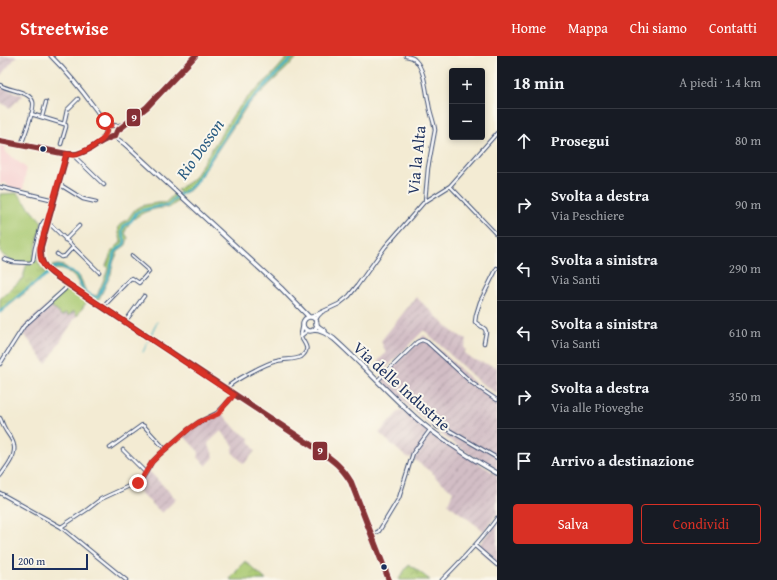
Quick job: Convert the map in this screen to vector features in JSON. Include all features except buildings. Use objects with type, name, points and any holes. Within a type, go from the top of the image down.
[{"type":"main road","points":[[126,145],[316,322],[315,327],[312,330],[304,328],[300,310],[292,300]]},
{"type":"main road","points":[[303,323],[310,317]]},
{"type":"main road","name":"Via delle Industrie","points":[[316,322],[319,327],[339,341],[414,413],[434,430],[497,472]]},
{"type":"main road","name":"Via delle Industrie","points":[[312,330],[323,332],[337,342],[430,430],[459,450],[497,472]]},
{"type":"street","points":[[52,56],[79,86],[101,116],[108,123],[114,126],[119,138],[126,145]]},
{"type":"street","points":[[0,141],[66,154],[74,155],[84,152],[112,137],[127,122],[147,107],[195,56]]},
{"type":"street","name":"Via la Alta","points":[[328,309],[339,304],[349,296],[385,247],[425,201],[428,168],[435,130],[422,72],[416,60],[406,56]]},
{"type":"street","points":[[0,85],[26,94],[30,97],[33,104],[21,145]]},
{"type":"street","points":[[61,144],[66,127],[64,124],[67,110],[78,99]]},
{"type":"street","points":[[42,117],[46,102]]},
{"type":"street","points":[[31,114],[64,124]]},
{"type":"street","points":[[101,116],[105,124],[106,131],[112,137],[126,145]]},
{"type":"street","points":[[96,145],[102,140],[109,126],[127,122]]},
{"type":"street","points":[[425,201],[450,186],[497,133]]},
{"type":"street","points":[[66,154],[40,247],[41,261],[51,273],[325,454],[339,465],[351,482],[389,580]]},
{"type":"street","points":[[74,155],[104,185]]},
{"type":"street","points":[[58,184],[83,199],[96,202]]},
{"type":"street","points":[[0,186],[54,200]]},
{"type":"street","points":[[450,186],[497,235]]},
{"type":"street","points":[[4,259],[13,262],[30,263],[33,261],[41,226],[44,221]]},
{"type":"street","points":[[47,224],[51,225],[99,272]]},
{"type":"street","points":[[65,240],[79,226]]},
{"type":"street","points":[[57,254],[61,257],[65,256],[73,247]]},
{"type":"street","points":[[102,307],[130,279],[132,278],[139,283],[148,272],[148,270],[132,256]]},
{"type":"street","points":[[484,343],[486,332],[485,329],[476,322],[476,315],[480,302],[497,268]]},
{"type":"street","points":[[0,364],[24,326],[68,284]]},
{"type":"street","points":[[125,322],[144,296]]},
{"type":"street","points":[[310,317],[328,309]]},
{"type":"street","points":[[316,322],[319,315],[328,309]]},
{"type":"street","points":[[225,389],[271,363],[301,357],[305,354],[307,348],[301,337],[303,323]]},
{"type":"street","points":[[301,337],[303,333],[308,330]]},
{"type":"street","points":[[378,379],[417,342],[424,340],[472,383],[497,400]]},
{"type":"street","points":[[61,526],[101,499],[138,483],[152,462],[165,449],[199,422],[218,414],[234,395]]},
{"type":"street","points":[[423,408],[437,422],[442,422],[442,426],[497,458]]},
{"type":"street","points":[[0,418],[5,430],[15,446],[12,459],[0,476]]},
{"type":"street","points":[[437,422],[437,427],[440,428],[442,426]]},
{"type":"street","points":[[110,448],[142,425],[165,449]]},
{"type":"street","points":[[372,535],[379,531],[399,498],[413,453],[430,430]]},
{"type":"street","points":[[123,450],[146,472]]},
{"type":"street","points":[[0,493],[61,526],[126,580]]},
{"type":"street","points":[[442,580],[475,546],[497,518]]},
{"type":"street","points":[[475,546],[497,565]]},
{"type":"shaded area","points":[[0,56],[17,56],[0,76]]},
{"type":"shaded area","points":[[0,87],[23,95],[10,108],[0,102]]},
{"type":"shaded area","points":[[0,143],[7,144],[4,151],[25,167],[26,171],[23,190],[8,187],[5,182],[0,185]]},
{"type":"shaded area","points":[[416,297],[453,332],[467,340],[464,348],[466,350],[464,352],[472,359],[496,367],[497,364],[497,394],[477,380],[425,331],[423,331],[385,369],[378,361],[386,353],[381,341]]},
{"type":"shaded area","points":[[49,304],[72,308],[77,315],[46,364],[22,331],[24,326]]},
{"type":"shaded area","points":[[424,335],[475,383],[497,398],[497,469],[471,455],[442,435],[412,410],[380,379]]},
{"type":"shaded area","points":[[401,409],[429,430],[497,475],[497,514],[484,531],[448,504],[453,491],[412,458],[406,457],[379,433]]},
{"type":"shaded area","points":[[221,412],[235,428],[250,439],[249,440],[255,451],[244,464],[232,452],[234,446],[221,431],[208,443],[214,457],[206,466],[198,457],[199,452],[183,435],[195,426]]},
{"type":"shaded area","points":[[149,471],[176,499],[162,513],[133,486],[140,482]]},
{"type":"shaded area","points":[[497,521],[497,567],[477,547]]},
{"type":"green space","points":[[288,56],[296,56],[296,59],[247,106],[196,183],[191,189],[182,194],[177,190],[193,179],[235,112],[248,97],[270,77]]},
{"type":"green space","points":[[17,193],[42,222],[33,260],[29,263],[13,261],[6,258],[0,252],[0,194]]},
{"type":"green space","points":[[175,193],[181,199],[168,208],[144,212],[130,223],[125,233],[128,238],[126,245],[119,250],[117,254],[113,263],[111,274],[98,301],[82,290],[79,283],[70,273],[60,269],[52,270],[49,268],[60,265],[67,268],[69,271],[76,273],[86,290],[97,296],[107,272],[108,268],[106,266],[112,251],[121,242],[118,230],[119,226],[127,220],[137,208],[151,204],[165,203]]},
{"type":"green space","points":[[36,259],[40,266],[48,274],[0,313],[0,299],[23,278],[26,266]]},
{"type":"green space","points":[[68,286],[88,300],[77,316],[74,311],[68,316],[66,313],[62,316],[49,304]]},
{"type":"green space","points":[[245,561],[266,580],[230,579]]},
{"type":"green space","points":[[409,564],[430,580],[400,580],[399,579]]},
{"type":"waterway","name":"Rio Dosson","points":[[0,312],[55,267],[62,268],[77,275],[83,290],[96,298],[98,297],[108,277],[114,255],[116,251],[124,244],[125,241],[122,231],[124,226],[131,221],[139,211],[160,206],[167,206],[176,197],[191,187],[243,108],[294,56]]},
{"type":"waterway","points":[[143,352],[157,322]]},
{"type":"transit line","name":"9","points":[[0,141],[67,154],[85,152],[110,137],[115,136],[117,131],[147,107],[195,56]]},
{"type":"transit line","name":"9","points":[[67,154],[41,247],[41,257],[46,268],[57,277],[320,451],[337,465],[351,482],[389,580]]},
{"type":"route","points":[[105,121],[112,125],[107,127],[105,136],[102,140],[84,152],[73,155],[66,154],[40,247],[41,261],[48,270],[55,275],[234,395],[218,414],[199,422],[183,433],[160,454],[152,462],[138,483]]}]
